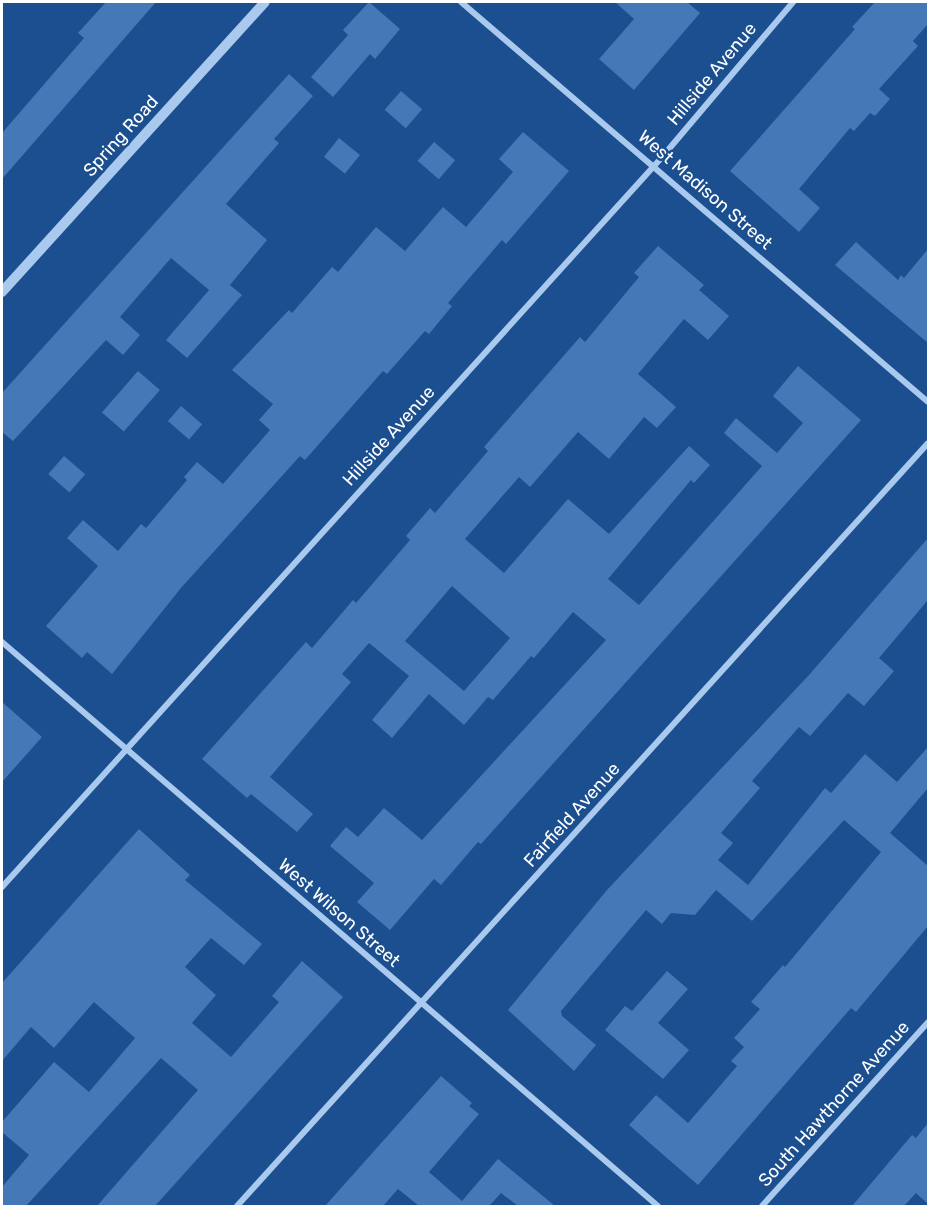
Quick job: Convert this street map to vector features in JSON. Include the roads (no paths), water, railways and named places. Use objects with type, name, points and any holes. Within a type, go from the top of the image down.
[{"type":"street","name":"Spring Road","points":[[2,292],[265,2]]},
{"type":"street","name":"West Madison Street","points":[[461,2],[928,402]]},
{"type":"street","name":"Hillside Avenue","points":[[2,887],[654,166],[793,2]]},
{"type":"street","name":"Fairfield Avenue","points":[[237,1206],[928,443]]},
{"type":"street","name":"West Wilson Street","points":[[2,642],[658,1206]]},
{"type":"street","name":"South Hawthorne Avenue","points":[[762,1206],[928,1022]]}]
